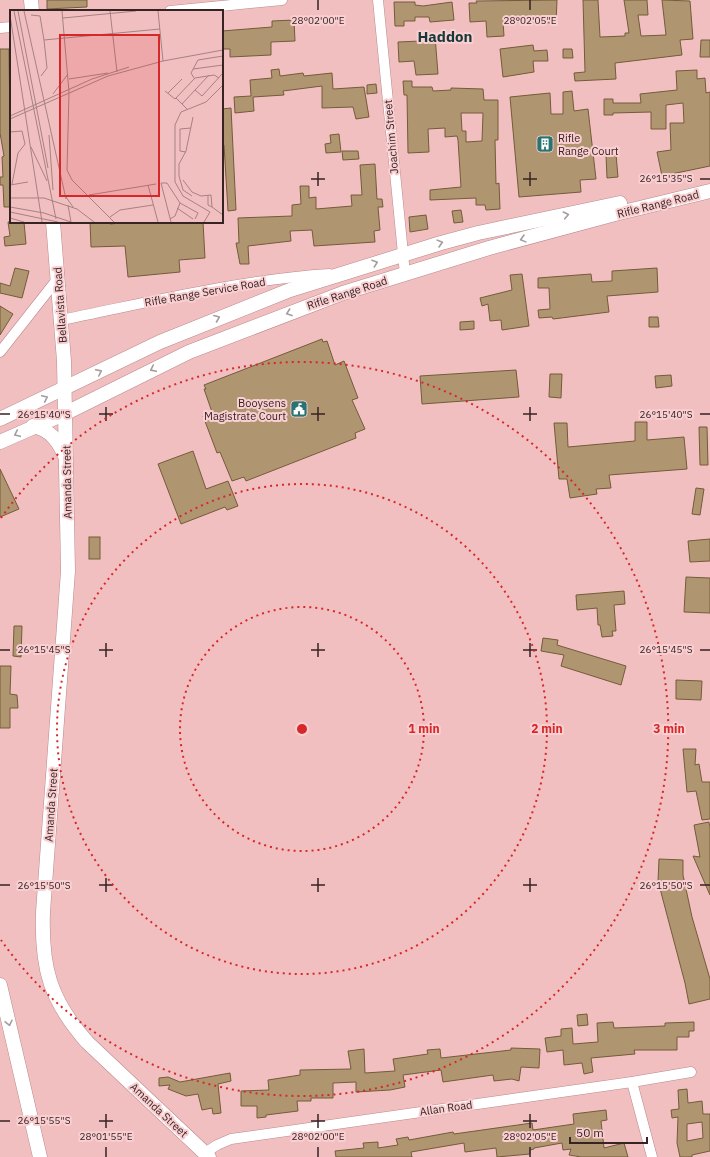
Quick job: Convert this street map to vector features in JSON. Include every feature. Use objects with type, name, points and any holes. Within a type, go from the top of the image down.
[{"type":"main road","points":[[31,0],[32,10]]},
{"type":"main road","name":"Rifle Range Road","points":[[0,419],[160,342],[226,314],[290,290],[402,254],[478,233],[710,184]]},
{"type":"main road","name":"Rifle Range Road","points":[[0,442],[66,412],[189,352],[336,296],[489,248],[615,214],[710,191]]},
{"type":"main road","name":"Bellavista Road","points":[[53,223],[59,277],[64,389]]},
{"type":"main road","name":"Amanda Street","points":[[64,389],[66,412],[68,571],[43,912],[42,939],[44,959],[54,994],[73,1025],[87,1042],[207,1155]]},
{"type":"main road","points":[[34,426],[50,432],[58,440],[66,458]]},
{"type":"main road","points":[[0,985],[40,1157]]},
{"type":"street","points":[[180,10],[282,0]]},
{"type":"street","name":"Joachim Street","points":[[378,0],[405,274]]},
{"type":"street","points":[[0,28],[10,27]]},
{"type":"street","name":"Rifle Range Service Road","points":[[61,320],[199,291],[302,276],[349,272]]},
{"type":"street","points":[[0,352],[59,277]]},
{"type":"street","name":"Allan Road","points":[[207,1155],[217,1145],[231,1139],[632,1082],[691,1072]]},
{"type":"street","points":[[632,1082],[652,1157]]},
{"type":"building","points":[[47,0],[87,0],[87,7],[47,9]]},
{"type":"building","points":[[557,0],[556,23],[503,22],[504,36],[487,37],[486,21],[470,22],[469,3],[477,3],[476,1]]},
{"type":"building","points":[[583,0],[598,0],[600,37],[625,36],[625,33],[629,33],[624,0],[647,0],[648,15],[638,15],[641,36],[666,35],[662,0],[690,1],[693,39],[680,40],[682,55],[615,63],[616,79],[575,81],[574,73],[585,72]]},
{"type":"building","points":[[394,2],[415,2],[415,5],[423,6],[452,2],[454,20],[430,22],[429,17],[415,17],[415,21],[404,21],[404,26],[395,26]]},
{"type":"building","points":[[294,20],[295,41],[271,42],[271,55],[230,57],[230,49],[223,49],[223,31],[272,27],[272,21]]},
{"type":"building","points":[[435,36],[438,74],[416,75],[414,61],[399,62],[398,42],[421,41],[421,37]]},
{"type":"building","points":[[701,40],[710,40],[710,57],[700,57]]},
{"type":"building","points":[[533,45],[534,51],[547,50],[548,61],[533,61],[534,72],[503,77],[500,49]]},
{"type":"building","points":[[0,49],[9,49],[10,207],[4,207],[3,185],[0,185],[0,177],[3,177],[2,157],[4,156],[0,133]]},
{"type":"building","points":[[563,49],[572,49],[573,58],[563,58]]},
{"type":"building","points":[[279,69],[280,76],[303,73],[304,76],[332,73],[333,89],[364,87],[369,117],[356,119],[353,107],[322,108],[322,86],[283,91],[284,95],[253,97],[254,111],[235,113],[234,97],[251,96],[250,80],[272,78],[271,70]]},
{"type":"building","points":[[697,70],[697,79],[705,78],[706,93],[710,92],[710,166],[662,176],[657,152],[671,150],[670,123],[684,123],[683,103],[666,105],[666,129],[651,129],[651,112],[613,113],[613,115],[604,115],[604,99],[613,99],[613,103],[641,103],[640,94],[677,90],[676,71]]},
{"type":"building","points":[[403,81],[412,81],[412,87],[432,87],[433,91],[451,90],[451,88],[483,89],[484,100],[498,100],[498,140],[495,140],[496,184],[499,183],[500,209],[486,210],[485,205],[476,205],[476,198],[430,200],[430,190],[461,187],[458,140],[457,136],[445,137],[445,128],[428,129],[429,152],[408,153],[407,95],[404,95]],"holes":[[[461,113],[483,113],[482,141],[466,142],[466,131],[462,131]]]},
{"type":"building","points":[[376,84],[377,93],[367,94],[367,85]]},
{"type":"building","name":"Rifle Range Court","points":[[572,91],[574,111],[588,109],[596,179],[580,180],[581,192],[519,197],[510,97],[550,93],[551,114],[563,114],[563,92]]},
{"type":"building","points":[[231,108],[236,210],[228,211],[223,145],[223,109]]},
{"type":"building","points":[[339,134],[341,152],[326,153],[325,144],[331,143],[330,135]]},
{"type":"building","points":[[342,151],[358,151],[359,159],[343,160]]},
{"type":"building","points":[[616,154],[618,177],[607,178],[606,155]]},
{"type":"building","points":[[375,164],[377,199],[382,199],[383,207],[378,207],[380,230],[374,231],[375,242],[314,246],[312,230],[290,231],[291,241],[248,246],[249,264],[240,264],[236,243],[239,243],[238,218],[292,216],[292,205],[301,204],[300,186],[309,186],[309,198],[316,197],[316,209],[352,206],[351,195],[362,195],[360,165]]},
{"type":"building","points":[[461,210],[463,222],[454,223],[452,211]]},
{"type":"building","points":[[426,215],[428,229],[410,232],[409,217]]},
{"type":"building","points":[[8,222],[24,223],[26,244],[5,246],[4,237],[10,236]]},
{"type":"building","points":[[90,223],[203,223],[205,258],[179,260],[180,272],[128,277],[125,246],[91,247]]},
{"type":"building","points":[[15,268],[29,271],[22,298],[0,293],[0,283],[10,286]]},
{"type":"building","points":[[657,268],[658,292],[607,296],[609,312],[553,319],[552,317],[539,318],[538,310],[550,309],[549,288],[538,288],[538,278],[591,274],[592,282],[612,281],[612,271]]},
{"type":"building","points":[[522,274],[529,326],[502,330],[501,320],[490,321],[488,304],[482,306],[480,298],[512,290],[510,275]]},
{"type":"building","points":[[0,306],[13,314],[0,335]]},
{"type":"building","points":[[649,317],[658,317],[659,327],[649,327]]},
{"type":"building","points":[[474,321],[474,329],[460,330],[460,322]]},
{"type":"building","name":"Booysens Magistrate Court","points":[[322,339],[323,342],[327,341],[335,365],[344,361],[358,398],[352,400],[365,429],[355,433],[356,438],[246,481],[244,477],[232,481],[220,452],[217,453],[203,416],[212,412],[204,385]]},
{"type":"building","points":[[516,370],[519,397],[422,404],[420,376]]},
{"type":"building","points":[[550,374],[562,374],[561,398],[549,397]]},
{"type":"building","points":[[671,375],[672,386],[656,388],[655,376]]},
{"type":"building","points":[[635,422],[647,422],[647,440],[684,437],[687,469],[609,475],[611,488],[596,489],[597,494],[570,498],[567,479],[559,479],[554,423],[567,423],[568,447],[635,441]]},
{"type":"building","points":[[699,427],[707,427],[708,465],[700,465]]},
{"type":"building","points":[[193,451],[206,489],[228,481],[238,506],[227,510],[225,507],[181,524],[158,464]]},
{"type":"building","points":[[0,469],[19,509],[0,517]]},
{"type":"building","points":[[696,488],[704,489],[700,515],[692,514]]},
{"type":"building","points":[[89,537],[100,537],[100,559],[89,559]]},
{"type":"building","points":[[710,539],[710,561],[690,562],[688,541]]},
{"type":"building","points":[[686,577],[710,578],[710,613],[684,612]]},
{"type":"building","points":[[624,591],[625,604],[614,605],[616,631],[612,631],[613,636],[602,637],[600,625],[598,625],[597,608],[577,610],[576,595]]},
{"type":"building","points":[[14,626],[22,626],[21,657],[13,656]]},
{"type":"building","points":[[543,638],[558,640],[557,645],[626,666],[621,685],[561,666],[564,655],[541,651]]},
{"type":"building","points":[[0,666],[11,666],[10,694],[17,695],[18,708],[10,708],[10,728],[0,728]]},
{"type":"building","points":[[676,680],[702,681],[701,700],[676,699]]},
{"type":"building","points":[[683,749],[696,749],[695,765],[699,764],[702,782],[710,782],[710,819],[702,820],[696,791],[687,792]]},
{"type":"building","points":[[709,822],[710,895],[693,856],[700,857],[694,825]]},
{"type":"building","points":[[659,859],[683,860],[683,875],[692,917],[710,979],[710,999],[689,1004],[685,983],[658,881]]},
{"type":"building","points":[[587,1014],[588,1025],[578,1026],[577,1015]]},
{"type":"building","points":[[613,1022],[614,1028],[665,1026],[665,1023],[694,1022],[694,1031],[689,1031],[689,1037],[677,1037],[677,1050],[634,1050],[635,1054],[591,1058],[593,1072],[584,1074],[582,1063],[564,1065],[563,1050],[547,1052],[545,1038],[561,1036],[561,1029],[572,1028],[573,1044],[598,1042],[597,1023]]},
{"type":"building","points":[[511,1048],[540,1049],[539,1068],[521,1067],[519,1081],[512,1079],[494,1081],[493,1075],[443,1082],[441,1070],[403,1075],[405,1087],[390,1090],[356,1092],[356,1082],[333,1083],[333,1098],[311,1098],[311,1101],[297,1101],[298,1111],[266,1115],[266,1117],[257,1118],[257,1106],[241,1106],[241,1091],[269,1090],[268,1080],[300,1075],[300,1070],[351,1069],[348,1051],[364,1049],[365,1073],[395,1071],[393,1059],[428,1054],[427,1050],[440,1049],[441,1058],[511,1050]]},
{"type":"building","points":[[230,1073],[231,1081],[218,1084],[221,1113],[213,1114],[212,1108],[202,1110],[198,1094],[186,1096],[168,1089],[170,1085],[159,1086],[159,1078],[168,1077],[180,1082]]},
{"type":"building","points":[[687,1089],[688,1103],[702,1101],[703,1114],[710,1114],[710,1151],[692,1155],[692,1157],[680,1157],[677,1143],[678,1117],[672,1118],[671,1110],[679,1109],[678,1090]],"holes":[[[702,1122],[703,1138],[687,1141],[687,1124]]]},
{"type":"building","points":[[606,1110],[607,1120],[601,1121],[604,1148],[624,1143],[628,1157],[581,1157],[569,1155],[571,1149],[563,1150],[562,1143],[534,1148],[530,1150],[530,1154],[497,1157],[496,1148],[465,1152],[464,1143],[411,1152],[412,1157],[336,1157],[335,1151],[364,1148],[363,1143],[378,1142],[378,1148],[398,1145],[396,1139],[408,1137],[409,1140],[453,1132],[454,1134],[532,1123],[533,1130],[574,1124],[573,1114]]},
{"type":"place","name":"Rifle Range Court","points":[[545,144]]},
{"type":"place","name":"Booysens Magistrate Court","points":[[299,409]]},
{"type":"district","name":"Haddon","points":[[445,37]]}]
